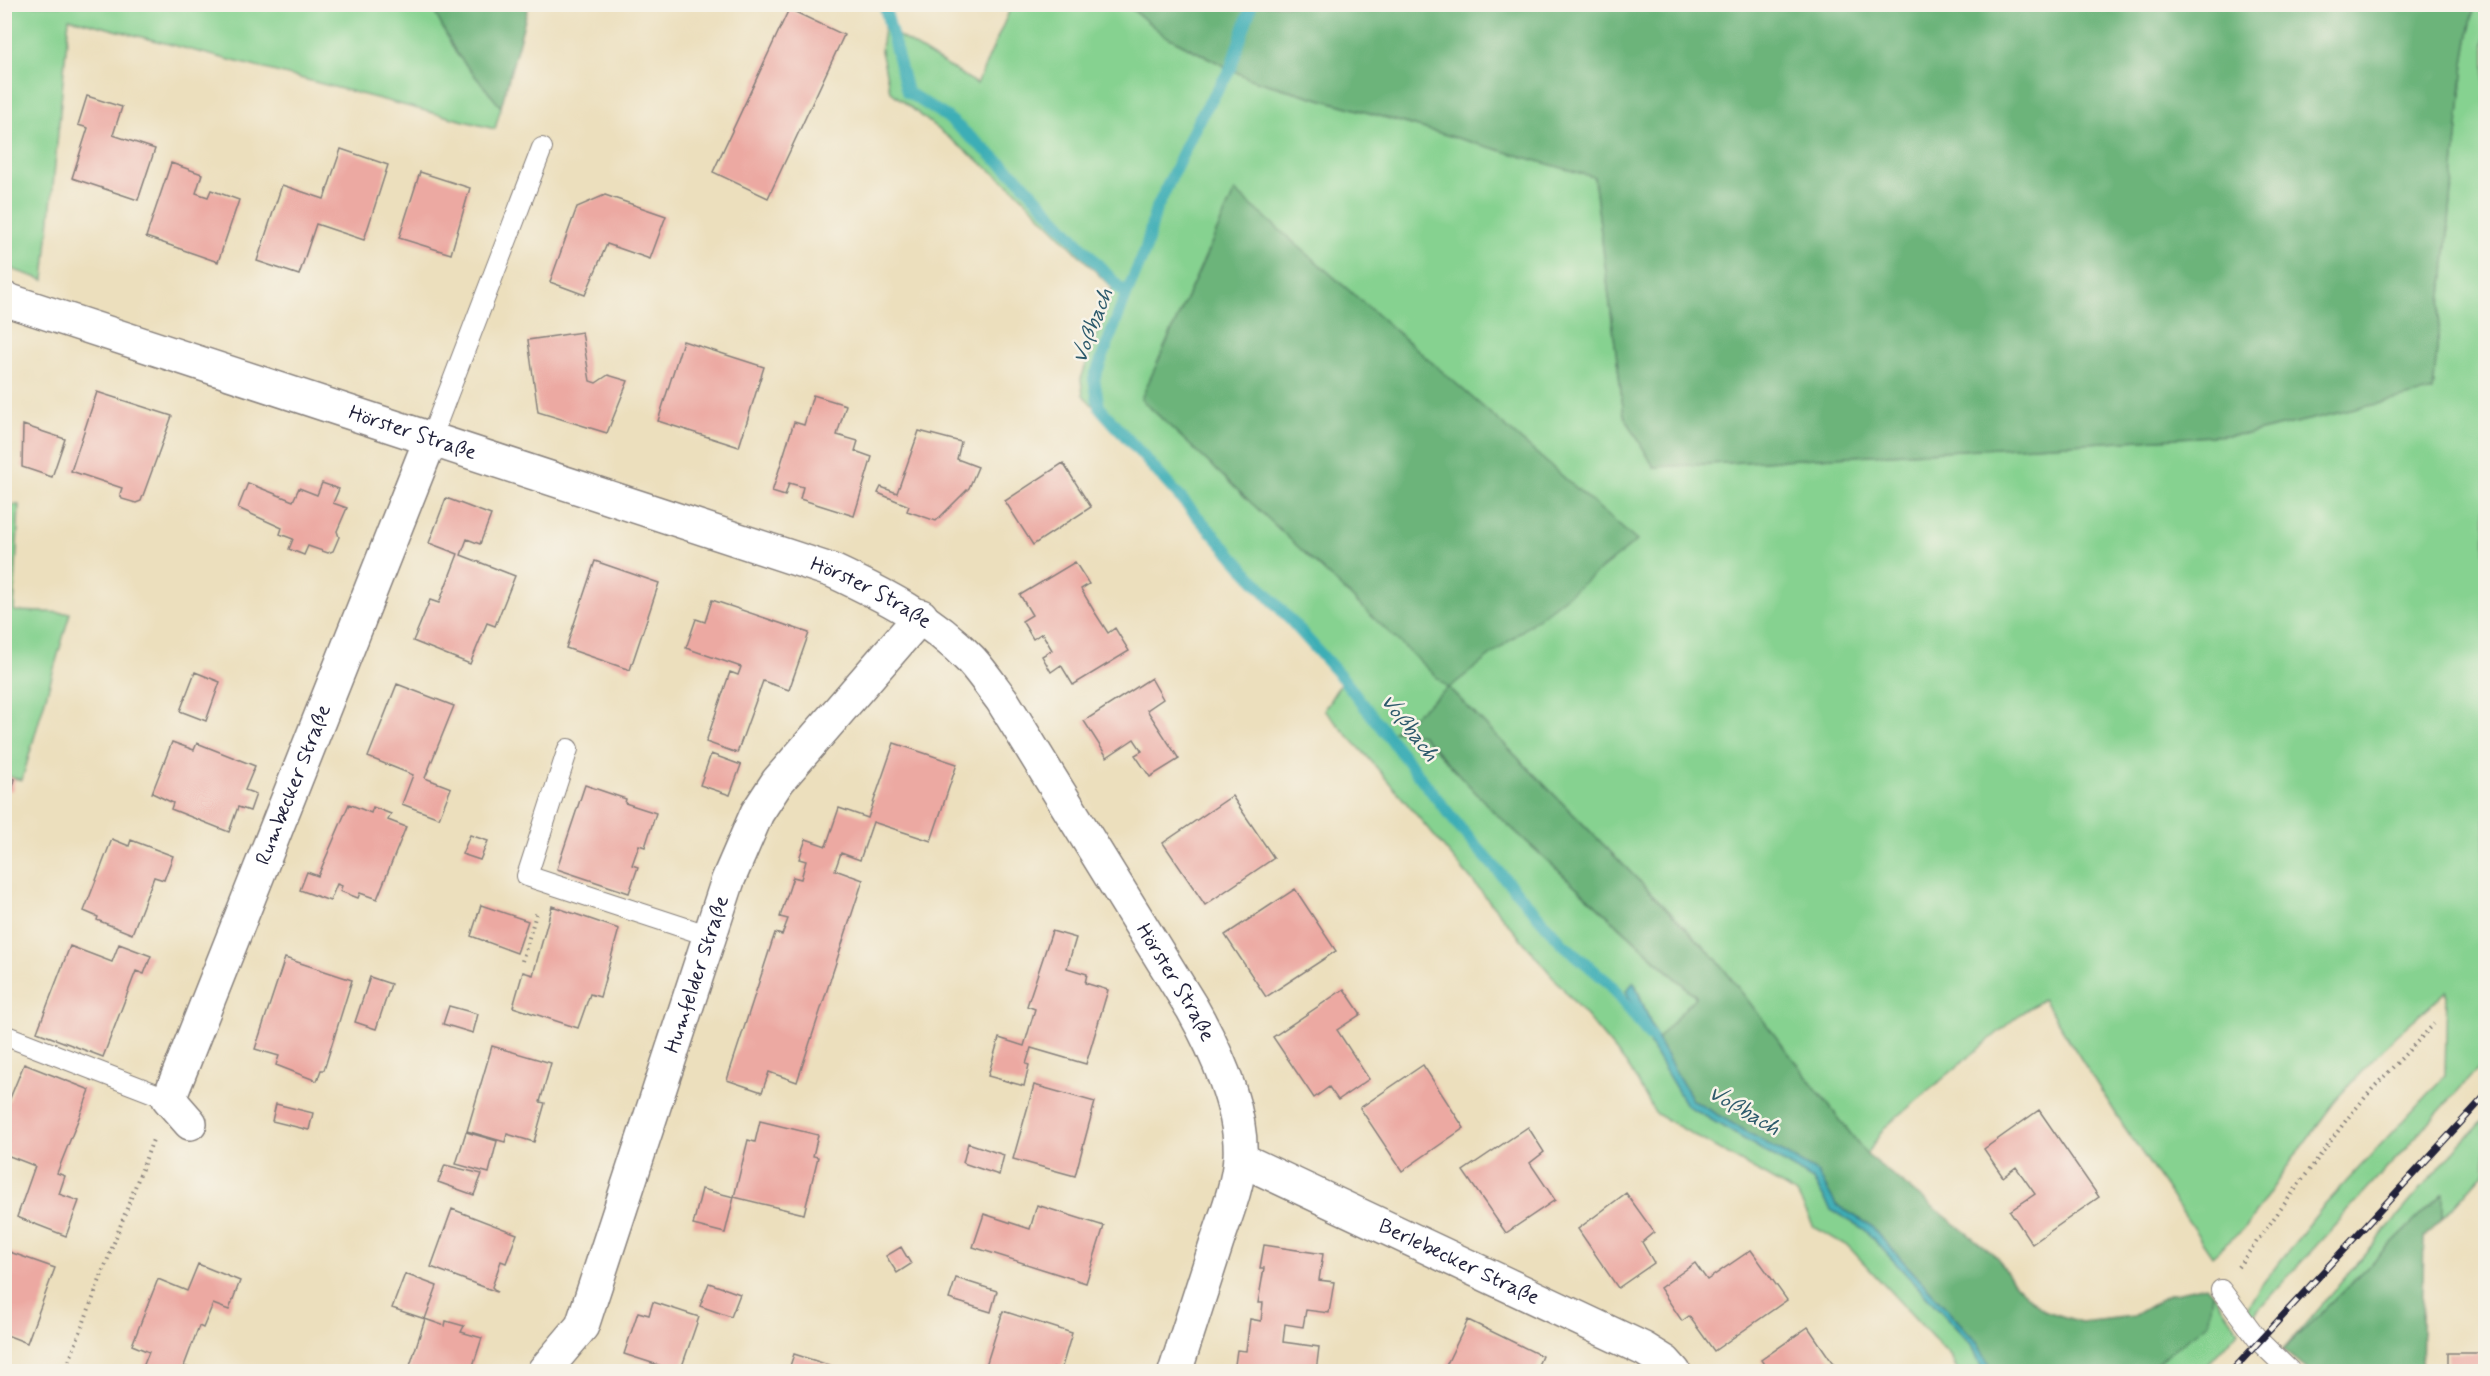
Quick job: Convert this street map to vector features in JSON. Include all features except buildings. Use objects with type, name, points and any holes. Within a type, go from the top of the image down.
[{"type":"street","name":"Hörster Straße","points":[[4,298],[833,571],[877,591],[921,616],[944,634],[972,662],[1002,700],[1192,1008],[1222,1071],[1239,1136],[1240,1159],[1232,1196],[1175,1371]]},
{"type":"street","name":"Rumbecker Straße","points":[[179,1111],[430,438]]},
{"type":"street","name":"Humfelder Straße","points":[[544,1371],[582,1326],[710,936],[742,845],[757,813],[778,781],[921,616]]},
{"type":"street","name":"Berlebecker Straße","points":[[1240,1159],[1644,1349],[1665,1362],[1674,1371]]},
{"type":"lane","points":[[430,438],[542,148]]},
{"type":"lane","points":[[568,749],[527,876],[710,936]]},
{"type":"lane","points":[[4,1035],[179,1111]]},
{"type":"lane","points":[[2221,1290],[2259,1341],[2291,1371]]},
{"type":"path","points":[[522,962],[546,883]]},
{"type":"path","points":[[2221,1290],[2347,1119],[2434,1024]]},
{"type":"path","points":[[64,1371],[179,1111]]},
{"type":"green space","points":[[5,5],[431,5],[456,53],[501,107],[495,129],[69,18],[44,280],[5,267]]},
{"type":"green space","points":[[431,5],[529,5],[501,107],[456,53]]},
{"type":"green space","points":[[1012,5],[1127,5],[1164,35],[1250,79],[1594,177],[1624,415],[1654,467],[2247,434],[2433,391],[2464,63],[2474,5],[2485,5],[2485,1061],[2252,1316],[2247,1309],[2259,1288],[2322,1208],[2445,1075],[2447,991],[2395,1036],[2339,1096],[2246,1227],[2212,1256],[2125,1128],[2043,999],[2020,1014],[1883,1129],[1867,1155],[1716,959],[1449,688],[1395,731],[1422,735],[1493,811],[1696,997],[1657,1039],[1635,983],[1626,991],[1686,1105],[1813,1180],[1831,1210],[1864,1229],[1972,1345],[1983,1371],[1958,1371],[1951,1357],[1849,1247],[1814,1227],[1797,1194],[1655,1113],[1630,1069],[1613,1048],[1366,755],[1324,710],[1345,676],[1262,590],[1083,395],[1081,379],[1112,288],[1014,189],[890,91],[881,51],[884,27],[977,84]],"holes":[[[1235,191],[1449,688],[1141,399]]]},
{"type":"green space","points":[[1127,5],[2474,5],[2464,63],[2433,391],[2247,434],[1654,467],[1624,415],[1594,177],[1250,79],[1164,35]]},
{"type":"green space","points":[[1235,191],[1637,541],[1449,688],[1716,959],[1867,1155],[1996,1256],[2015,1284],[2043,1310],[2081,1322],[2133,1316],[2170,1294],[2206,1286],[2212,1293],[2208,1323],[2158,1362],[2141,1371],[1992,1372],[1977,1342],[1870,1225],[1836,1205],[1818,1173],[1692,1100],[1657,1039],[1696,996],[1493,811],[1422,735],[1394,731],[1448,688],[1141,399]]},
{"type":"green space","points":[[5,505],[19,505],[14,611],[70,613],[22,780],[5,776]]},
{"type":"green space","points":[[2485,1118],[2485,1171],[2443,1218],[2442,1194],[2283,1350],[2444,1162]]},
{"type":"green space","points":[[2443,1193],[2443,1218],[2424,1237],[2421,1371],[2309,1371],[2283,1350]]},
{"type":"green space","points":[[2212,1293],[2239,1330],[2202,1371],[2141,1372],[2158,1362],[2207,1323]]},
{"type":"water","points":[[1634,982],[1657,1039],[1692,1100],[1818,1173],[1836,1205],[1870,1225],[1977,1342],[1992,1371],[1983,1371],[1972,1345],[1864,1229],[1831,1210],[1813,1180],[1686,1105],[1651,1047],[1626,991]]},
{"type":"waterway","points":[[884,4],[907,92],[947,117],[1018,178],[1126,295]]},
{"type":"waterway","name":"Voßbach","points":[[1250,4],[1230,70],[1199,119],[1155,212],[1146,248],[1094,379],[1099,407],[1344,680],[1460,828],[1563,944],[1610,984],[1650,1036]]},
{"type":"railway","points":[[2231,1372],[2486,1095]]}]
